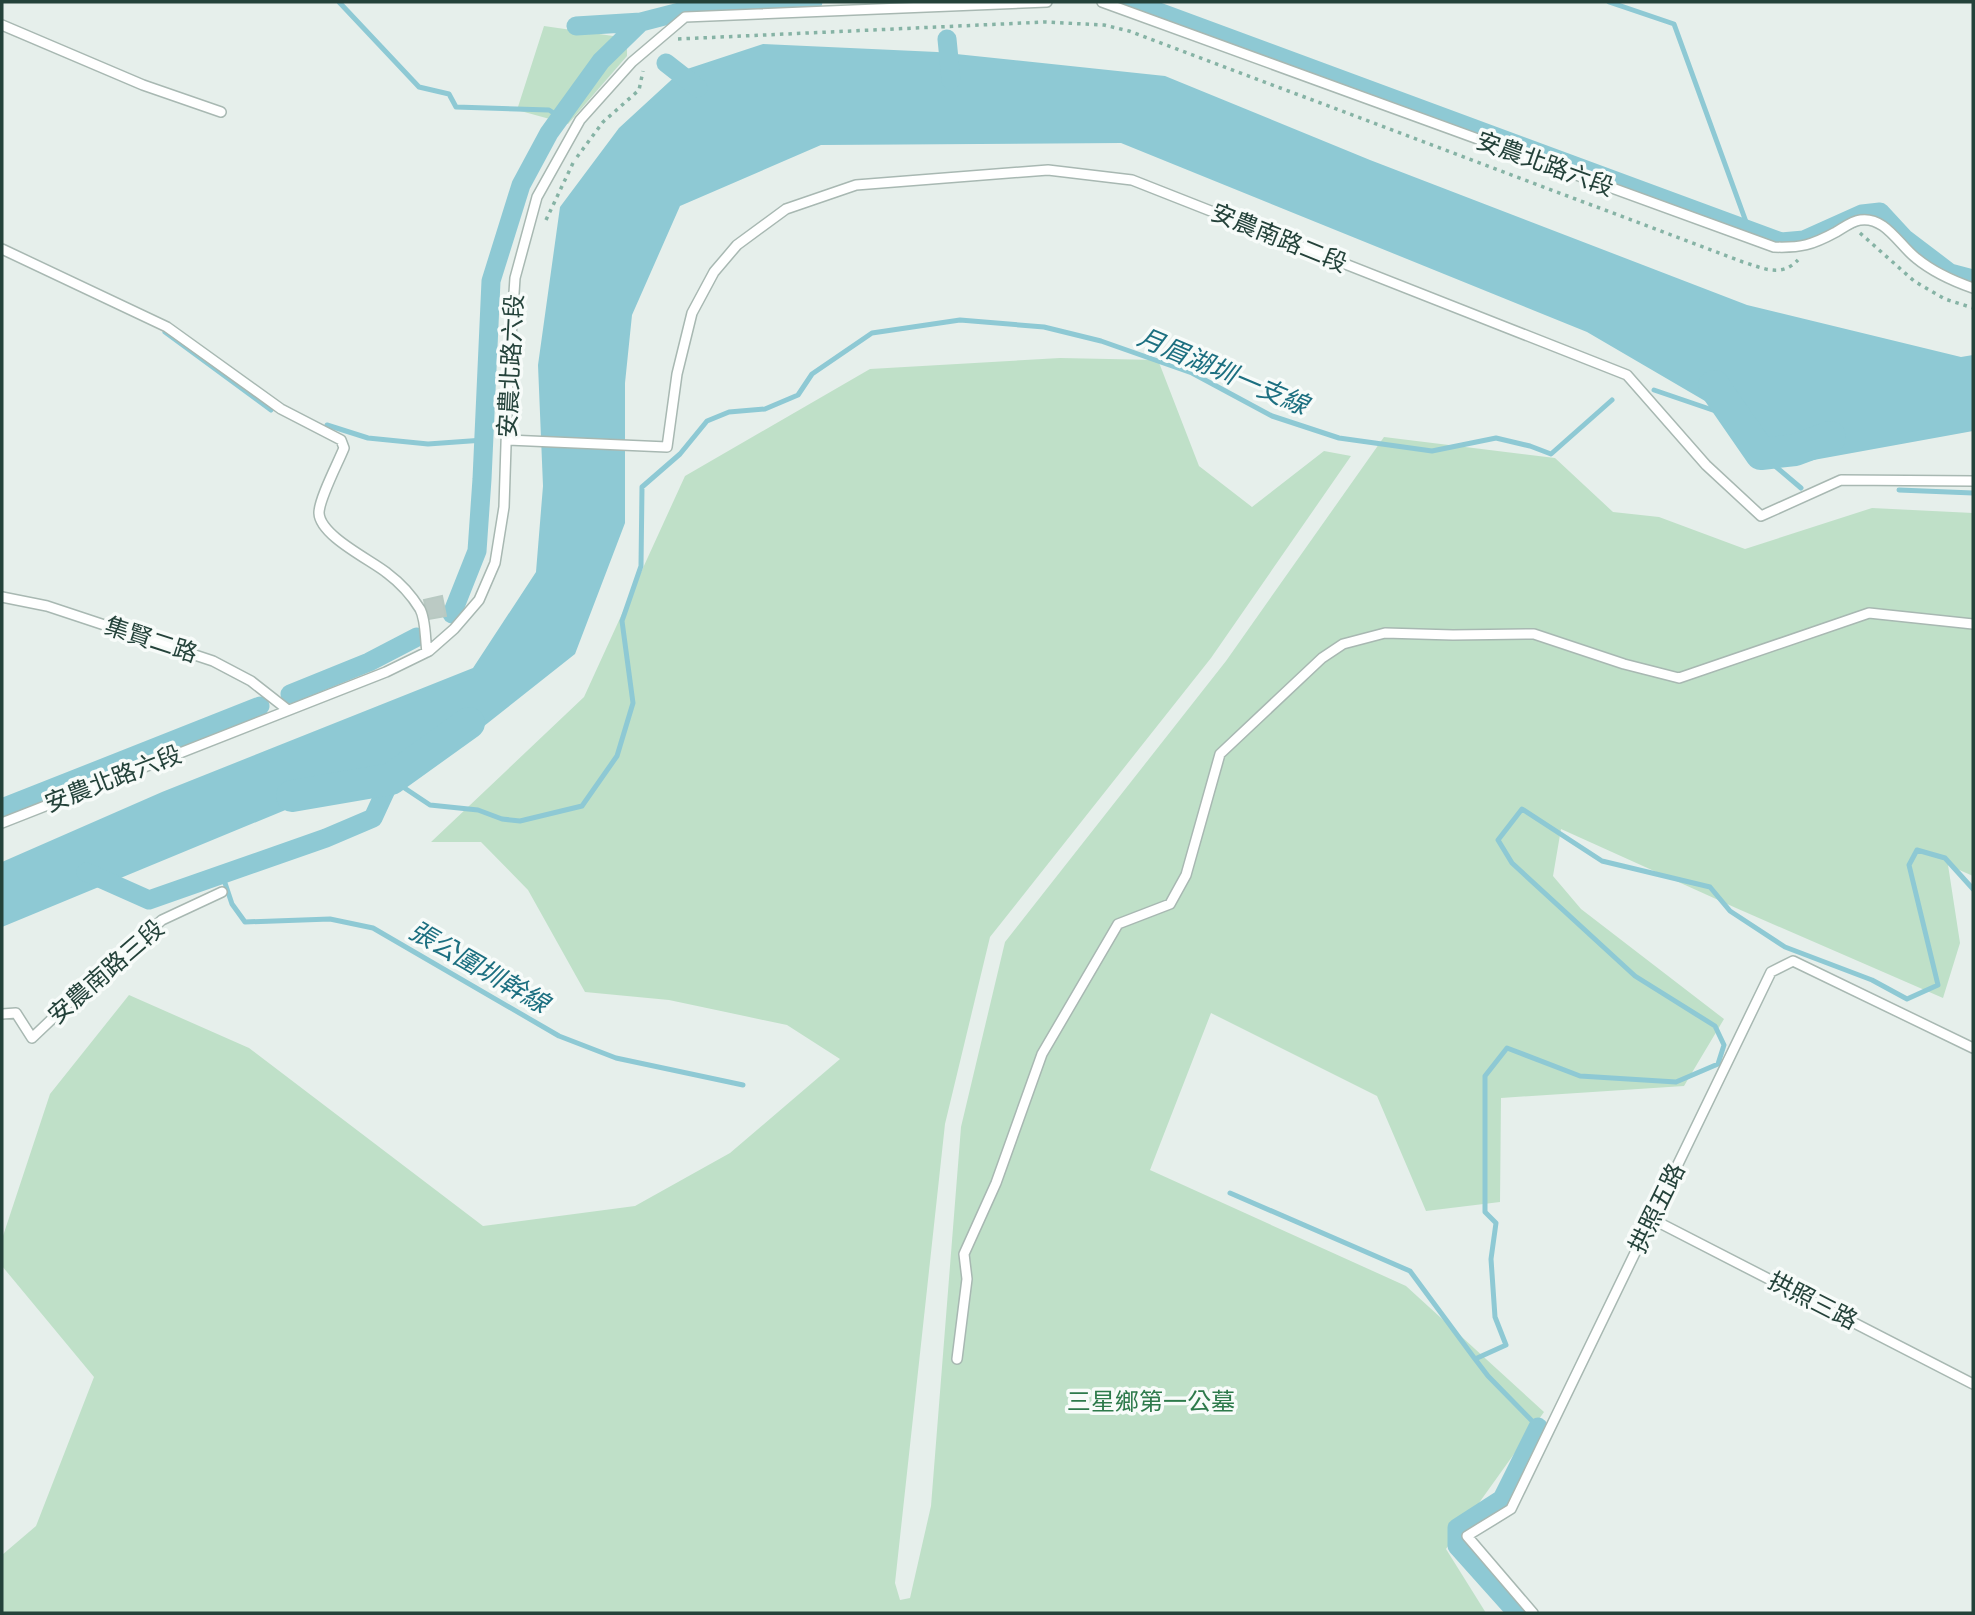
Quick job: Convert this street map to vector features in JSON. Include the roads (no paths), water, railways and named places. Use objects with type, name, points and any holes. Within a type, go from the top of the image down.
[{"type":"lane","name":"安農北路六段","points":[[2,823],[386,673],[427,652],[454,629],[479,600],[495,563],[504,507],[515,278],[537,197],[580,120],[632,62],[685,17],[1047,2]]},
{"type":"lane","name":"安農北路六段","points":[[1102,2],[1774,247],[1796,248],[1814,243],[1859,220],[1873,220],[1884,226],[1916,258],[1949,279],[1973,288]]},
{"type":"lane","points":[[2,25],[143,85],[221,112]]},
{"type":"lane","name":"安農南路二段","points":[[508,440],[667,447],[677,374],[692,313],[714,272],[737,246],[786,209],[856,185],[1048,170],[1132,180],[1627,376],[1706,465],[1761,516],[1841,480],[1973,481]]},
{"type":"lane","points":[[2,249],[167,327],[281,409],[341,440],[344,448],[319,513],[323,525],[353,551],[387,572],[409,594],[422,612],[427,652]]},
{"type":"lane","name":"集賢二路","points":[[2,597],[47,606],[213,661],[251,681],[288,710]]},
{"type":"lane","points":[[957,1359],[967,1279],[964,1254],[996,1183],[1042,1054],[1118,924],[1170,904],[1186,875],[1220,754],[1322,658],[1343,643],[1385,633],[1534,634],[1624,664],[1679,678],[1869,613],[1973,624]]},
{"type":"lane","name":"安農南路三段","points":[[2,1014],[16,1013],[32,1038],[96,977],[162,920],[222,892]]},
{"type":"lane","name":"拱照五路","points":[[1533,1613],[1467,1536],[1511,1509],[1770,972],[1793,961],[1973,1048]]},
{"type":"lane","name":"拱照三路","points":[[1652,1219],[1973,1384]]},
{"type":"water","points":[[763,44],[937,52],[1165,76],[1370,160],[1747,305],[1961,357],[1973,355],[1973,431],[1808,461],[1587,332],[1121,143],[821,145],[680,206],[632,315],[625,383],[625,523],[575,654],[479,730],[2,927],[2,862],[162,792],[473,668],[536,572],[543,486],[538,365],[560,207],[619,128],[681,71]]},
{"type":"waterway","points":[[339,2],[419,87],[449,94],[456,107],[549,110],[560,117]]},
{"type":"waterway","points":[[452,614],[477,551],[491,281],[521,185],[549,133],[601,61],[641,22],[699,7],[813,2]]},
{"type":"waterway","points":[[1126,2],[1781,242],[1804,240],[1862,214],[1880,212],[1904,238],[1950,273],[1973,279]]},
{"type":"waterway","points":[[1609,2],[1674,24],[1749,230]]},
{"type":"waterway","points":[[576,26],[641,22]]},
{"type":"waterway","points":[[947,39],[951,80]]},
{"type":"waterway","points":[[666,63],[698,88]]},
{"type":"waterway","name":"月眉湖圳一支線","points":[[391,779],[430,805],[478,810],[502,819],[520,821],[582,806],[617,756],[633,703],[622,621],[641,566],[642,487],[680,454],[707,421],[729,412],[765,409],[798,395],[812,374],[872,333],[960,320],[1044,327],[1101,341],[1192,373],[1272,416],[1339,438],[1432,451],[1496,438],[1551,454],[1612,400]]},
{"type":"waterway","points":[[165,332],[271,410]]},
{"type":"waterway","points":[[1714,386],[1761,454],[1795,450],[1830,437]]},
{"type":"waterway","name":"月眉湖圳一支線","points":[[1654,390],[1736,418]]},
{"type":"waterway","points":[[327,425],[368,438],[428,444],[484,440]]},
{"type":"waterway","name":"張公圍圳幹線","points":[[1761,454],[1801,488]]},
{"type":"waterway","name":"張公圍圳幹線","points":[[1899,490],[1973,493]]},
{"type":"waterway","points":[[290,694],[369,662],[417,637]]},
{"type":"waterway","points":[[2,808],[260,706]]},
{"type":"waterway","points":[[292,796],[391,779],[469,723]]},
{"type":"waterway","points":[[86,872],[149,900],[326,838],[373,818],[391,779]]},
{"type":"waterway","points":[[1538,1427],[1475,1359],[1506,1345],[1495,1317],[1491,1259],[1496,1223],[1485,1212],[1485,1076],[1507,1048],[1580,1076],[1676,1082],[1718,1064],[1724,1045],[1715,1026],[1635,976],[1512,863],[1498,840],[1522,809],[1602,861],[1710,887],[1730,911],[1785,947],[1872,980],[1907,999],[1938,985],[1909,865],[1917,850],[1945,858],[1973,889]]},
{"type":"waterway","name":"張公圍圳幹線","points":[[222,874],[232,904],[245,922],[330,919],[373,928],[559,1036],[616,1058],[743,1085]]},
{"type":"waterway","points":[[1230,1193],[1410,1271],[1475,1359]]},
{"type":"waterway","points":[[1517,1613],[1457,1546],[1457,1528],[1502,1499],[1538,1427]]},
{"type":"park label","name":"三星鄉第一公墓","points":[[1151,1402]]}]
